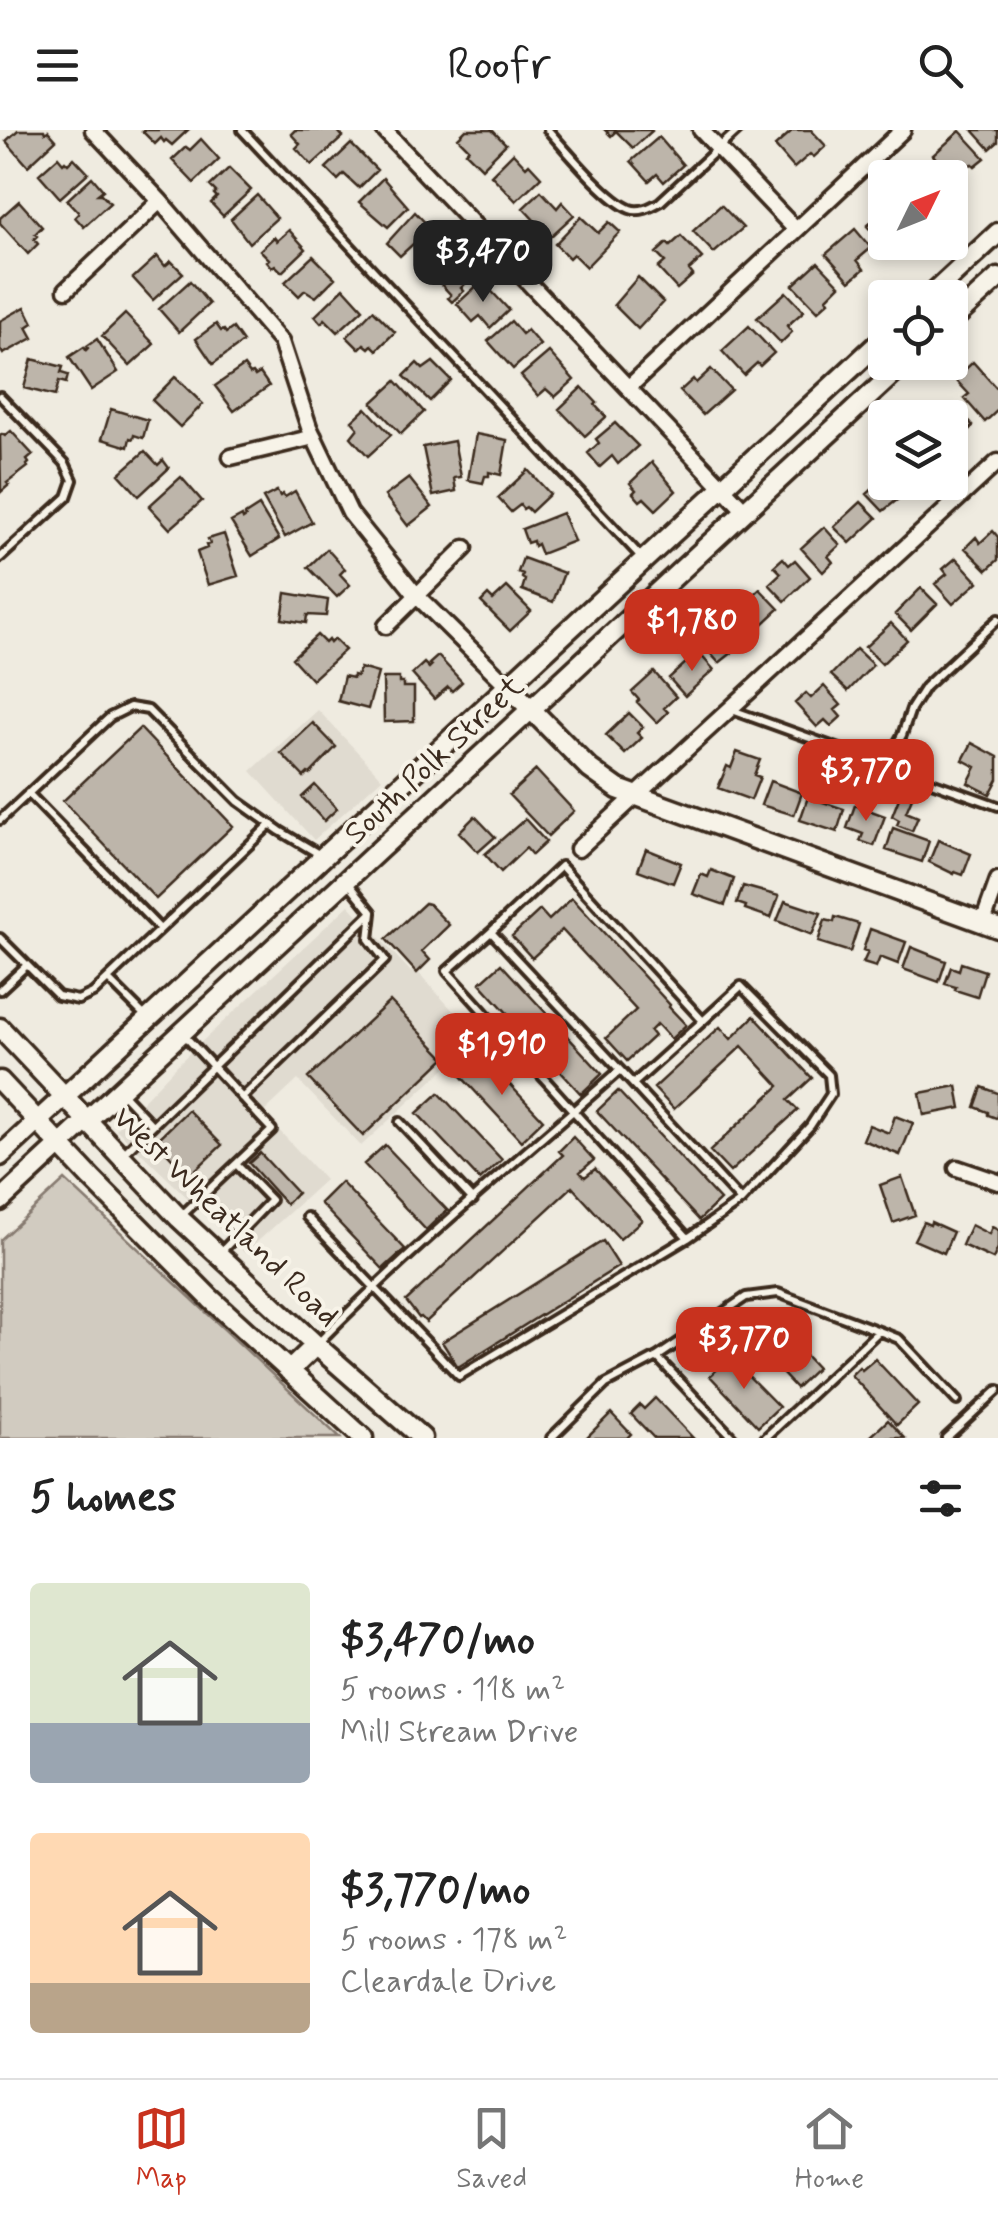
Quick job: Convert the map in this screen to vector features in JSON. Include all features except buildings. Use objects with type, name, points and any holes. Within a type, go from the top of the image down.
[{"type":"main road","points":[[947,280],[998,233]]},
{"type":"main road","points":[[968,306],[998,278]]},
{"type":"main road","name":"South Polk Street","points":[[0,1156],[868,354]]},
{"type":"main road","name":"South Polk Street","points":[[0,1200],[887,380]]},
{"type":"main road","points":[[508,686],[590,769],[618,789],[990,925]]},
{"type":"main road","points":[[323,857],[346,880]]},
{"type":"main road","name":"West Wheatland Road","points":[[0,1028],[179,1218],[422,1438]]},
{"type":"main road","name":"West Wheatland Road","points":[[0,1081],[211,1299],[363,1438]]},
{"type":"main road","points":[[289,1371],[316,1345]]},
{"type":"street","points":[[93,130],[160,200],[280,342],[314,437],[350,512],[417,596],[508,686]]},
{"type":"street","points":[[384,130],[745,511]]},
{"type":"street","points":[[701,130],[796,230]]},
{"type":"street","points":[[629,387],[903,130]]},
{"type":"street","points":[[66,290],[160,200]]},
{"type":"street","points":[[231,457],[314,437]]},
{"type":"street","points":[[578,850],[998,462]]},
{"type":"street","points":[[386,626],[465,548]]},
{"type":"street","points":[[990,925],[998,880]]},
{"type":"street","points":[[957,1168],[998,1182]]},
{"type":"lane","points":[[242,130],[644,560]]},
{"type":"lane","points":[[548,130],[612,198],[632,210],[648,209],[660,202],[738,130]]},
{"type":"lane","points":[[0,396],[65,463],[74,480],[66,498],[0,558]]},
{"type":"lane","points":[[885,765],[924,687],[998,619]]},
{"type":"lane","points":[[0,820],[110,716],[130,706],[148,710],[238,800],[323,857]]},
{"type":"lane","points":[[731,710],[998,806]]},
{"type":"lane","points":[[28,793],[160,929]]},
{"type":"lane","points":[[0,938],[58,996],[78,1000],[94,993],[271,824]]},
{"type":"lane","points":[[688,1238],[448,971],[561,866],[703,1021]]},
{"type":"lane","points":[[242,1098],[385,960],[368,939],[372,912],[346,880]]},
{"type":"lane","points":[[120,1157],[372,912]]},
{"type":"lane","points":[[490,932],[740,1201]]},
{"type":"lane","points":[[0,990],[27,966]]},
{"type":"lane","points":[[108,979],[148,1018]]},
{"type":"lane","points":[[307,1217],[459,1376],[688,1238],[740,1201],[810,1126],[830,1094],[829,1076],[741,986],[633,1084]]},
{"type":"lane","points":[[179,1218],[272,1130],[181,1032]]},
{"type":"lane","points":[[316,1345],[374,1287],[620,1070]]},
{"type":"lane","points":[[119,1090],[152,1125]]},
{"type":"lane","points":[[400,1122],[473,1200]]},
{"type":"lane","points":[[218,1255],[272,1200],[236,1164]]},
{"type":"lane","points":[[202,1196],[240,1232]]},
{"type":"lane","points":[[550,1438],[606,1384],[658,1356],[746,1298],[778,1293],[900,1339],[957,1401]]},
{"type":"lane","points":[[765,1438],[878,1331]]},
{"type":"lane","points":[[658,1356],[734,1438]]},
{"type":"lane","points":[[946,1438],[998,1390]]},
{"type":"shaded area","points":[[318,710],[382,778],[314,840],[251,771]]},
{"type":"shaded area","points":[[349,905],[478,1038],[361,1146],[298,1080],[263,1113],[325,1180],[245,1253],[116,1129],[181,1061]]},
{"type":"shaded area","points":[[65,1180],[340,1438],[0,1438],[0,1240]]}]
